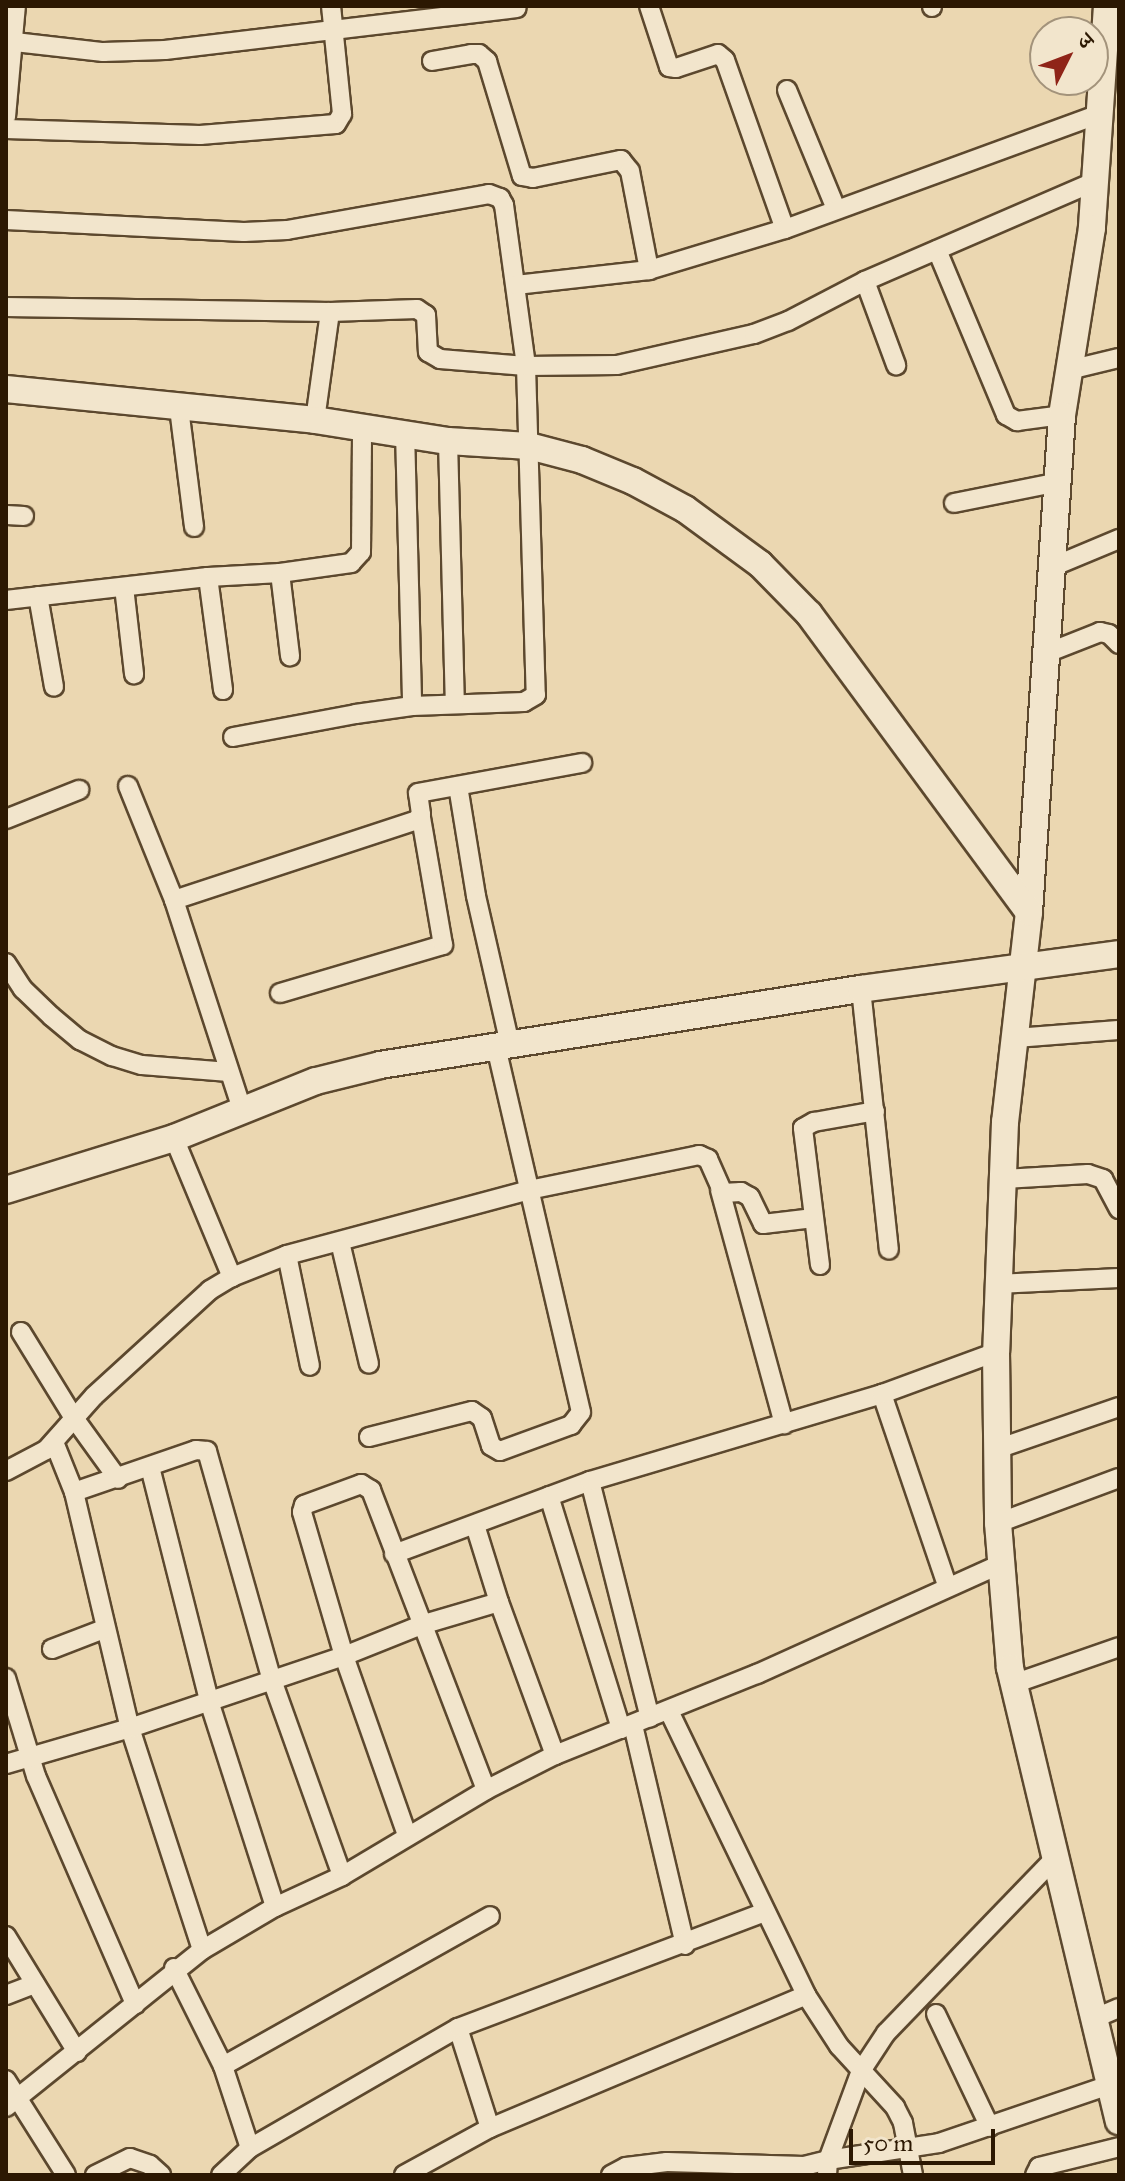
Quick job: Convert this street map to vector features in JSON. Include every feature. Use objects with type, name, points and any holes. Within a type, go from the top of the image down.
[{"type":"street","points":[[6,117],[10,42],[16,6]]},
{"type":"street","points":[[6,129],[200,135],[330,126],[341,120],[342,114],[331,6]]},
{"type":"street","points":[[649,6],[669,67],[676,68],[718,54],[725,60],[785,229]]},
{"type":"street","points":[[1107,6],[1085,283],[1062,415],[1029,912],[1005,1122],[996,1352],[998,1523],[1013,1684],[1119,2121]]},
{"type":"street","points":[[10,42],[74,51],[126,51],[334,31],[516,8]]},
{"type":"street","points":[[432,61],[479,54],[487,61],[522,176],[533,178],[621,160],[630,171],[649,270]]},
{"type":"street","points":[[787,90],[836,209]]},
{"type":"street","points":[[516,285],[649,270],[785,229],[1099,114]]},
{"type":"street","points":[[6,307],[330,312],[417,309],[426,315],[427,346],[433,357],[526,366],[587,367],[642,362],[777,325],[865,281],[1094,182]]},
{"type":"street","points":[[6,220],[202,231],[287,230],[494,194],[504,205],[526,366],[536,695],[524,702],[412,706],[233,737]]},
{"type":"street","points":[[937,250],[1006,415],[1017,421],[1062,415]]},
{"type":"street","points":[[865,281],[896,365]]},
{"type":"street","points":[[315,420],[330,312]]},
{"type":"street","points":[[1069,370],[1119,358]]},
{"type":"street","points":[[6,389],[315,420],[448,441],[529,446],[582,460],[633,481],[685,509],[760,564],[809,614],[1029,912]]},
{"type":"street","points":[[179,408],[194,527]]},
{"type":"street","points":[[6,600],[351,563],[359,557],[362,427]]},
{"type":"street","points":[[405,432],[412,706]]},
{"type":"street","points":[[448,441],[455,703]]},
{"type":"street","points":[[954,503],[1059,482]]},
{"type":"street","points":[[1052,567],[1119,539]]},
{"type":"street","points":[[280,573],[290,656]]},
{"type":"street","points":[[208,577],[223,690]]},
{"type":"street","points":[[124,587],[134,674]]},
{"type":"street","points":[[38,596],[54,687]]},
{"type":"street","points":[[1047,653],[1100,632],[1109,634],[1119,644]]},
{"type":"street","points":[[280,993],[443,945],[417,794],[582,763]]},
{"type":"street","points":[[128,786],[174,900],[242,1109]]},
{"type":"street","points":[[369,1437],[472,1411],[482,1418],[491,1446],[500,1451],[578,1420],[581,1405],[529,1190],[458,786]]},
{"type":"street","points":[[6,819],[79,790]]},
{"type":"street","points":[[174,900],[421,817]]},
{"type":"street","points":[[6,1190],[174,1138],[316,1081],[380,1065],[861,989],[1119,954]]},
{"type":"street","points":[[6,963],[23,989],[51,1016],[80,1040],[101,1051],[142,1065],[229,1072]]},
{"type":"street","points":[[861,989],[889,1250]]},
{"type":"street","points":[[1015,1038],[1119,1030]]},
{"type":"street","points":[[820,1265],[803,1128],[814,1122],[875,1111]]},
{"type":"street","points":[[174,1138],[232,1277]]},
{"type":"street","points":[[6,1471],[37,1456],[54,1442],[74,1418],[180,1317],[232,1277],[287,1255],[529,1190],[699,1155],[708,1159],[720,1190],[784,1424]]},
{"type":"street","points":[[1004,1179],[1088,1174],[1103,1179],[1113,1191],[1119,1209]]},
{"type":"street","points":[[720,1190],[747,1195],[763,1224],[814,1218]]},
{"type":"street","points":[[340,1242],[369,1364]]},
{"type":"street","points":[[287,1255],[310,1366]]},
{"type":"street","points":[[997,1284],[1119,1278]]},
{"type":"street","points":[[21,1332],[74,1418],[118,1479]]},
{"type":"street","points":[[394,1554],[590,1481],[882,1394],[996,1352]]},
{"type":"street","points":[[882,1394],[947,1585]]},
{"type":"street","points":[[997,1449],[1119,1407]]},
{"type":"street","points":[[54,1442],[74,1492],[104,1629],[130,1728],[202,1950]]},
{"type":"street","points":[[74,1492],[196,1450],[207,1451],[272,1680],[342,1876]]},
{"type":"street","points":[[150,1467],[209,1701],[275,1907]]},
{"type":"street","points":[[998,1523],[1119,1478]]},
{"type":"street","points":[[590,1481],[635,1724],[685,1945]]},
{"type":"street","points":[[407,1835],[344,1656],[302,1508],[365,1484],[371,1490],[486,1790]]},
{"type":"street","points":[[549,1496],[635,1724]]},
{"type":"street","points":[[475,1525],[499,1602],[555,1755]]},
{"type":"street","points":[[12,2102],[77,2052],[174,1968],[275,1907],[342,1876],[486,1790],[555,1755],[669,1711],[947,1585],[1003,1563]]},
{"type":"street","points":[[6,1764],[130,1728],[344,1656],[421,1625],[499,1602]]},
{"type":"street","points":[[52,1649],[104,1629]]},
{"type":"street","points":[[1013,1684],[1119,1647]]},
{"type":"street","points":[[6,1678],[29,1758],[135,2004]]},
{"type":"street","points":[[669,1711],[806,1995],[839,2046],[895,2107],[910,2149],[913,2175]]},
{"type":"street","points":[[827,2168],[861,2071],[886,2033],[1055,1858]]},
{"type":"street","points":[[221,2175],[250,2148],[458,2028],[685,1945],[765,1912]]},
{"type":"street","points":[[223,2066],[490,1916]]},
{"type":"street","points":[[6,1936],[77,2052]]},
{"type":"street","points":[[174,1968],[223,2066],[250,2148]]},
{"type":"street","points":[[6,1995],[35,1984]]},
{"type":"street","points":[[404,2175],[490,2128],[806,1995]]},
{"type":"street","points":[[1093,2019],[1119,2008]]},
{"type":"street","points":[[936,2014],[990,2127]]},
{"type":"street","points":[[458,2028],[490,2128]]},
{"type":"street","points":[[6,2080],[12,2102],[66,2175]]},
{"type":"street","points":[[622,2172],[667,2162],[728,2168],[827,2168],[990,2127],[1109,2085]]},
{"type":"street","points":[[1035,2175],[1039,2167],[1119,2147]]},
{"type":"street","points":[[95,2175],[130,2158],[150,2165],[161,2175]]}]
